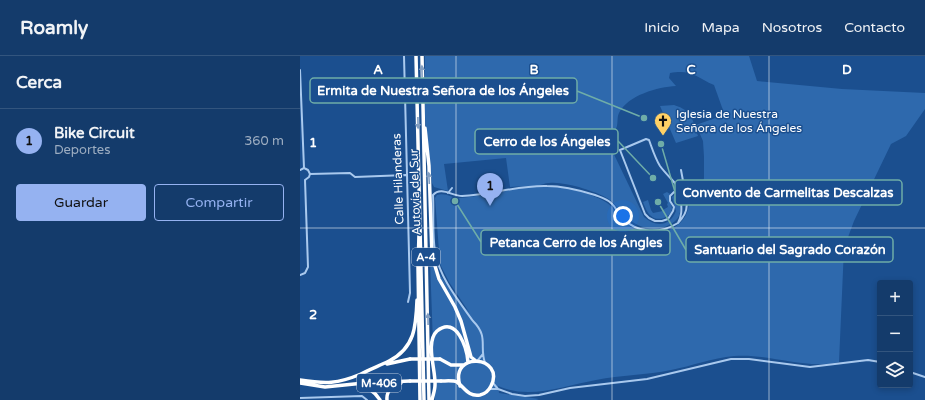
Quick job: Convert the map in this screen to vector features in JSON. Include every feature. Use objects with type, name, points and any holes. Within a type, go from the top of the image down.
[{"type":"highway","name":"Autovía del Sur","points":[[416,56],[424,400]]},
{"type":"highway","name":"Autovía del Sur","points":[[422,56],[431,400]]},
{"type":"highway","points":[[423,114],[429,166],[432,256],[439,279],[461,321],[471,357],[485,363],[489,366],[492,372],[493,383],[489,389]]},
{"type":"highway","points":[[420,227],[418,239],[420,399]]},
{"type":"highway","points":[[361,374],[394,358],[400,354],[409,343],[415,330],[418,282]]},
{"type":"highway","points":[[431,400],[435,385],[432,357],[432,337],[438,330],[450,328],[457,331],[464,345],[468,362]]},
{"type":"highway","name":"M-406","points":[[300,381],[336,383],[387,364],[410,359],[440,359],[451,365],[464,365]]},
{"type":"highway","points":[[460,386],[458,381],[460,372],[464,365],[468,362],[477,360]]},
{"type":"highway","name":"M-406","points":[[300,381],[325,387],[410,381],[454,381],[470,394],[480,395],[489,389]]},
{"type":"highway","points":[[387,400],[388,392],[393,386],[410,381]]},
{"type":"highway","points":[[348,385],[362,385],[374,392],[380,400]]},
{"type":"street","name":"Calle Hilanderas","points":[[404,56],[410,293],[408,302]]},
{"type":"street","points":[[300,70],[301,130],[304,168]]},
{"type":"street","points":[[678,223],[682,212],[680,194],[678,193],[674,192],[670,196],[670,201],[674,207],[668,219],[655,221],[645,214],[620,150],[646,139],[649,140],[659,164],[686,197]]},
{"type":"street","points":[[304,168],[309,171],[310,174]]},
{"type":"street","points":[[300,170],[304,168]]},
{"type":"street","points":[[485,363],[483,353],[484,339],[478,326],[473,321],[443,276],[434,250],[433,195],[435,192],[439,191],[460,196],[541,186],[578,189],[611,203],[623,219],[641,229],[656,231],[678,223],[685,214],[688,204],[681,170]]},
{"type":"street","points":[[310,174],[350,173],[355,177],[406,175]]},
{"type":"street","points":[[300,275],[305,273],[308,266],[305,180],[310,174]]},
{"type":"street","points":[[301,179],[305,180]]},
{"type":"street","points":[[448,193],[452,188]]},
{"type":"street","points":[[681,199],[686,197]]},
{"type":"street","points":[[681,205],[684,203],[688,204]]},
{"type":"street","points":[[477,360],[483,353]]},
{"type":"street","points":[[489,389],[498,389],[512,394],[525,396],[540,395],[579,387],[647,379],[731,359],[749,359],[810,367],[868,360],[877,362]]},
{"type":"street","points":[[913,373],[925,377]]},
{"type":"street","points":[[493,383],[498,389]]},
{"type":"street","points":[[300,398],[362,396],[366,399]]},
{"type":"shaded area","points":[[425,56],[749,56],[757,81],[842,89],[925,93],[925,109],[906,136],[891,144],[854,221],[844,248],[839,362],[813,364],[760,357],[734,356],[718,358],[671,370],[605,378],[534,392],[510,390],[498,386],[499,393],[539,399],[536,400],[435,400],[430,260],[456,298],[469,312],[449,282],[440,264],[435,198],[437,195],[443,194],[455,198],[461,198],[480,196],[520,188],[539,186],[564,187],[604,201],[614,209],[627,224],[639,231],[655,233],[670,230],[681,222],[685,216],[689,201],[701,193],[704,178],[703,141],[696,125],[721,116],[724,113],[714,85],[693,74],[677,72],[670,73],[669,78],[676,86],[661,88],[644,93],[629,101],[619,113],[617,126],[612,136],[612,142],[609,144],[644,217],[653,223],[658,224],[662,224],[670,220],[676,211],[672,197],[676,194],[680,197],[680,213],[677,220],[669,225],[657,229],[646,228],[634,223],[622,214],[608,199],[579,187],[546,183],[537,186],[510,187],[506,158],[444,164],[448,191],[434,187],[432,183],[425,117]]},
{"type":"shaded area","points":[[674,105],[685,110],[691,116],[698,136],[676,143],[660,106]]},
{"type":"shaded area","points":[[667,192],[670,194],[669,198],[672,207],[671,212],[666,217],[660,219],[654,218],[648,213],[643,202],[648,200],[653,213],[663,211],[668,207],[668,203],[663,194]]},
{"type":"place","name":"Ermita de Nuestra Señora de los Ángeles","points":[[644,118]]},
{"type":"place","name":"Iglesia de Nuestra Señora de los Ángeles","points":[[663,136]]},
{"type":"place","name":"Convento de Carmelitas Descalzas","points":[[661,144]]},
{"type":"place","name":"Cerro de los Ángeles","points":[[653,178]]},
{"type":"place","name":"Petanca Cerro de los Ángles","points":[[455,201]]},
{"type":"place","name":"Santuario del Sagrado Corazón","points":[[658,202]]},
{"type":"place","name":"Bike Circuit","points":[[490,206]]}]
